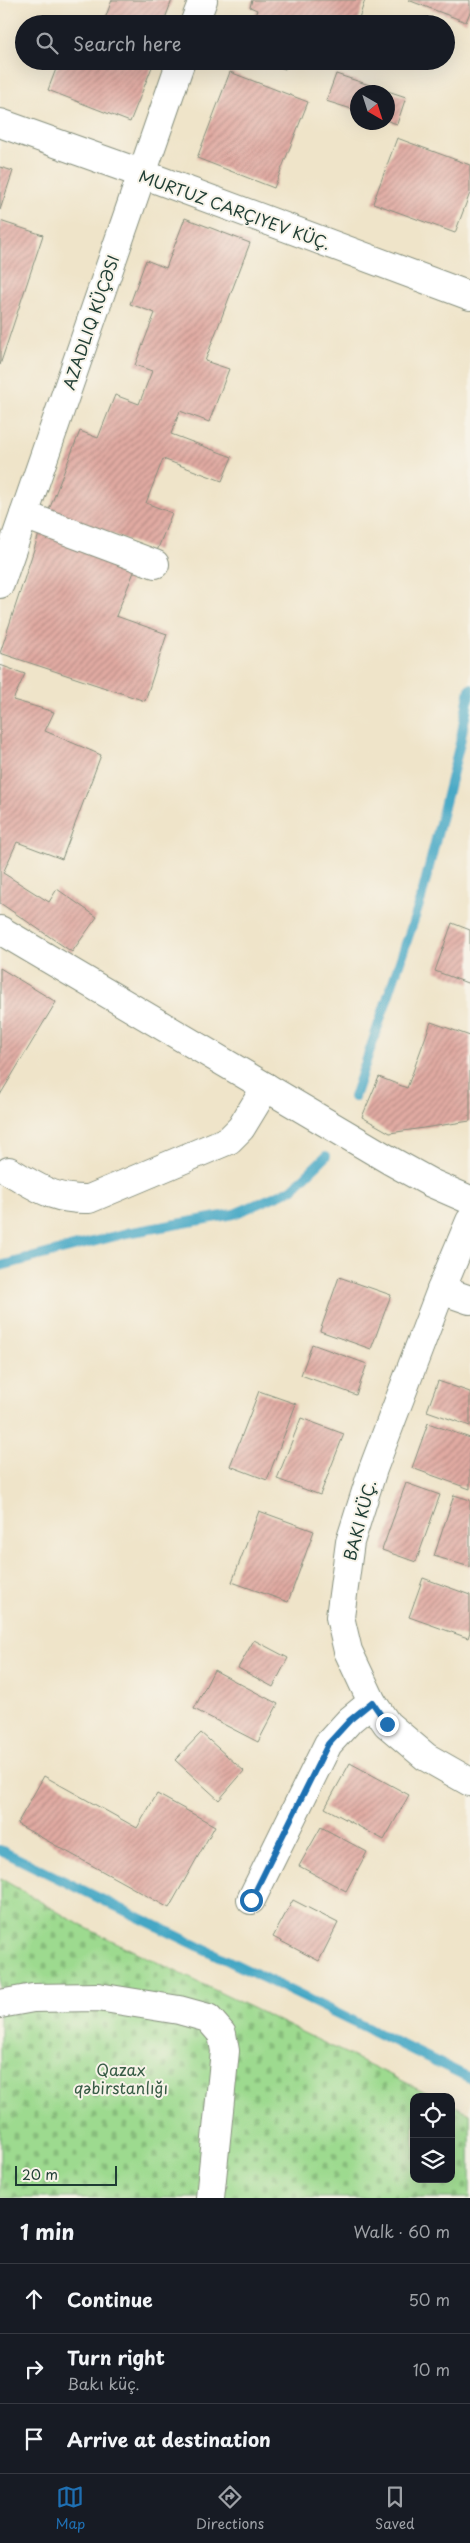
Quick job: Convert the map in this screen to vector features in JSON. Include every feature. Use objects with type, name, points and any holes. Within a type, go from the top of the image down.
[{"type":"street","points":[[197,15],[203,0]]},
{"type":"street","points":[[0,584],[140,173],[178,70]]},
{"type":"street","points":[[0,123],[470,296]]},
{"type":"street","points":[[24,515],[155,564]]},
{"type":"street","points":[[0,930],[431,1183],[470,1200]]},
{"type":"street","points":[[9,1171],[54,1196],[68,1200],[89,1199],[229,1140],[241,1128],[266,1087]]},
{"type":"street","points":[[470,1220],[441,1290],[373,1469],[350,1542],[340,1617],[348,1651],[372,1702],[387,1724],[426,1757],[470,1782]]},
{"type":"street","points":[[441,1290],[470,1300]]},
{"type":"street","points":[[251,1900],[328,1744],[350,1720],[372,1702]]},
{"type":"street","points":[[0,2004],[33,1998],[98,1997],[179,2010],[208,2018],[222,2034],[225,2051],[210,2198]]},
{"type":"green space","name":"Qazax qəbirstanlığı","points":[[0,1878],[82,1926],[428,2093],[410,2093],[410,2183],[455,2183],[455,2106],[470,2113],[470,2198],[0,2198]]},
{"type":"building","points":[[112,0],[172,0],[166,15],[106,15]]},
{"type":"building","points":[[252,0],[365,0],[360,15],[255,15],[257,10],[250,7]]},
{"type":"building","points":[[408,0],[470,0],[470,12],[466,22],[455,18],[455,15],[448,15]]},
{"type":"building","points":[[56,70],[151,70],[130,122],[48,90]]},
{"type":"building","points":[[230,72],[308,102],[274,188],[197,158]]},
{"type":"building","points":[[336,74],[369,85],[350,85],[350,108],[326,101]]},
{"type":"building","points":[[395,93],[406,97],[397,124],[395,123]]},
{"type":"building","points":[[397,138],[470,165],[470,193],[455,233],[373,203]]},
{"type":"building","points":[[0,167],[13,171],[0,210]]},
{"type":"building","points":[[185,218],[250,243],[205,361],[229,369],[209,422],[180,411],[171,434],[232,457],[222,481],[163,459],[146,503],[172,513],[157,551],[49,510],[80,431],[98,438],[115,395],[139,404],[152,371],[135,365],[155,313],[130,304],[146,260],[166,268]]},
{"type":"building","points":[[0,221],[43,235],[0,365]]},
{"type":"building","points":[[40,531],[136,567],[116,616],[167,634],[145,701],[0,653]]},
{"type":"building","points":[[0,665],[25,674],[13,700],[54,712],[45,731],[101,755],[62,859],[17,842],[3,873],[49,902],[57,889],[97,917],[72,952],[0,903]]},
{"type":"building","points":[[452,923],[470,930],[470,984],[435,971]]},
{"type":"building","points":[[0,968],[56,1002],[0,1095]]},
{"type":"building","points":[[431,1022],[470,1036],[470,1121],[390,1133],[362,1117],[379,1077],[407,1088]]},
{"type":"building","points":[[339,1277],[391,1295],[371,1349],[320,1331]]},
{"type":"building","points":[[312,1344],[367,1364],[356,1395],[301,1375]]},
{"type":"building","points":[[438,1381],[470,1392],[470,1426],[427,1411]]},
{"type":"building","points":[[259,1391],[296,1404],[267,1480],[230,1466]]},
{"type":"building","points":[[301,1418],[344,1434],[320,1495],[277,1479]]},
{"type":"building","points":[[428,1423],[470,1438],[470,1489],[412,1468]]},
{"type":"building","points":[[406,1483],[440,1495],[416,1562],[382,1550]]},
{"type":"building","points":[[454,1495],[470,1500],[470,1567],[434,1556]]},
{"type":"building","points":[[259,1511],[314,1531],[288,1602],[232,1582]]},
{"type":"building","points":[[423,1578],[470,1595],[470,1632],[468,1638],[409,1617]]},
{"type":"building","points":[[254,1640],[288,1658],[273,1687],[238,1668]]},
{"type":"building","points":[[214,1670],[278,1704],[258,1742],[194,1709]]},
{"type":"building","points":[[201,1733],[244,1771],[219,1800],[175,1760]]},
{"type":"building","points":[[350,1763],[409,1795],[384,1840],[325,1808]]},
{"type":"building","points":[[44,1776],[137,1828],[157,1794],[215,1826],[169,1908],[17,1824]]},
{"type":"building","points":[[321,1827],[367,1852],[346,1891],[299,1866]]},
{"type":"building","points":[[293,1900],[338,1923],[319,1961],[273,1937]]},
{"type":"waterway","points":[[354,1097],[421,899],[460,743],[470,689]]},
{"type":"waterway","points":[[0,1266],[127,1233],[234,1214],[292,1189],[326,1156]]},
{"type":"waterway","points":[[0,1850],[470,2078]]},
{"type":"route","points":[[251,1900],[328,1744],[350,1720],[372,1702],[387,1724]]}]
